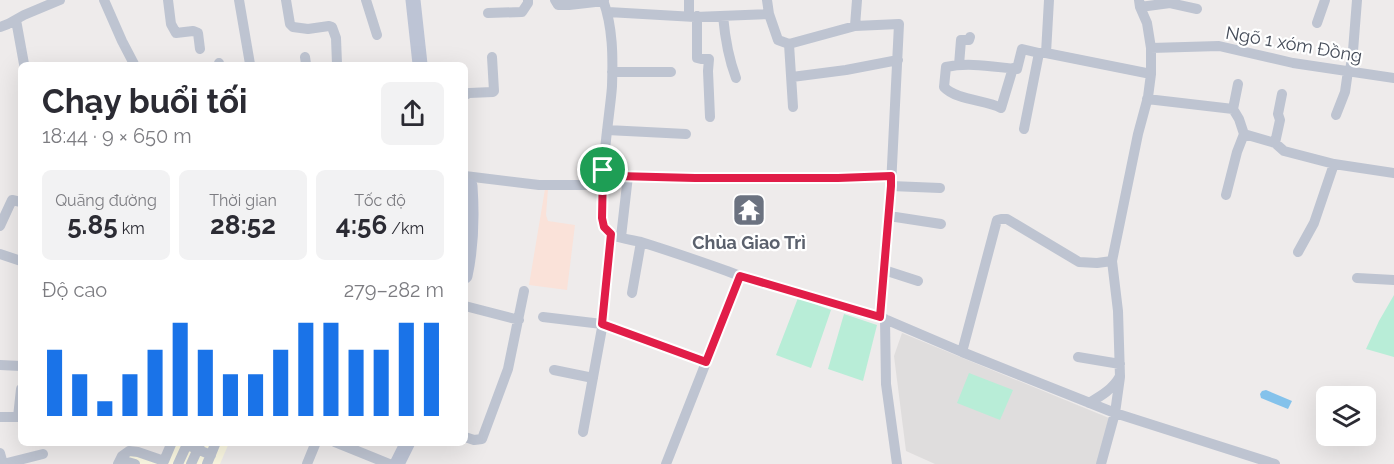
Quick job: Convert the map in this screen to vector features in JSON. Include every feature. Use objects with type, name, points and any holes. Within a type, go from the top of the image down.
[{"type":"main road","points":[[413,0],[420,62]]},
{"type":"main road","points":[[398,463],[406,446]]},
{"type":"street","points":[[0,27],[60,0]]},
{"type":"street","points":[[104,0],[133,62]]},
{"type":"street","points":[[168,0],[171,24],[176,33],[193,31],[198,33],[200,49]]},
{"type":"street","points":[[239,0],[250,62]]},
{"type":"street","points":[[286,0],[293,27],[308,29],[333,27],[336,38],[336,62]]},
{"type":"street","points":[[366,0],[377,34]]},
{"type":"street","points":[[488,13],[522,12],[528,0]]},
{"type":"street","points":[[555,0],[558,5],[569,6],[604,0],[608,12],[612,48],[612,89],[603,170],[602,218],[604,227],[616,236],[882,318],[1041,386],[1115,413],[1275,464]]},
{"type":"street","points":[[689,0],[697,58],[709,59],[710,117]]},
{"type":"street","points":[[767,0],[778,40],[789,44],[855,26],[899,24],[882,318],[886,384],[897,464]]},
{"type":"street","points":[[855,26],[857,0]]},
{"type":"street","points":[[1024,129],[1042,53],[1049,0]]},
{"type":"street","points":[[1317,23],[1325,0]]},
{"type":"street","points":[[1336,115],[1345,92],[1353,51],[1358,0]]},
{"type":"street","points":[[1101,464],[1115,413],[1120,369],[1118,311],[1112,261],[1151,74],[1151,48],[1147,23],[1139,4],[1170,3],[1197,9]]},
{"type":"street","points":[[608,12],[693,16],[769,14]]},
{"type":"street","points":[[723,16],[726,48],[736,78]]},
{"type":"street","points":[[16,20],[24,62]]},
{"type":"street","points":[[959,65],[961,40],[969,40],[970,37]]},
{"type":"street","points":[[789,44],[793,107]]},
{"type":"street","name":"Ngõ 1 xóm Đồng","points":[[1151,48],[1219,46],[1293,63],[1394,78]]},
{"type":"street","points":[[1013,68],[1001,108],[948,91],[944,87],[946,67],[959,65],[1013,68],[1017,69],[1022,49],[1151,74]]},
{"type":"street","points":[[468,93],[493,92],[492,57]]},
{"type":"street","points":[[792,77],[898,60]]},
{"type":"street","points":[[612,72],[670,72]]},
{"type":"street","points":[[1226,195],[1244,134],[1233,109],[1238,84]]},
{"type":"street","points":[[1275,143],[1282,94]]},
{"type":"street","points":[[1147,99],[1233,109]]},
{"type":"street","points":[[607,129],[686,134]]},
{"type":"street","points":[[1244,134],[1275,143],[1284,151],[1334,164],[1394,173]]},
{"type":"street","points":[[1298,252],[1314,223],[1334,164]]},
{"type":"street","points":[[603,170],[623,176],[838,178],[891,181],[940,188]]},
{"type":"street","points":[[468,181],[539,185],[603,185],[623,176]]},
{"type":"street","points":[[584,432],[616,236],[623,176]]},
{"type":"street","points":[[0,226],[12,200],[18,201]]},
{"type":"street","points":[[889,216],[941,224]]},
{"type":"street","points":[[967,356],[997,220],[1007,219],[1079,262],[1112,261]]},
{"type":"street","points":[[632,293],[641,242]]},
{"type":"street","points":[[0,254],[18,260]]},
{"type":"street","points":[[884,270],[918,281]]},
{"type":"street","points":[[666,464],[740,276]]},
{"type":"street","points":[[1357,278],[1394,280]]},
{"type":"street","points":[[468,438],[482,439],[508,369],[524,291]]},
{"type":"street","points":[[468,307],[519,320]]},
{"type":"street","points":[[543,317],[602,324],[706,362]]},
{"type":"street","points":[[1078,357],[1120,369]]},
{"type":"street","points":[[0,365],[18,366]]},
{"type":"street","points":[[1089,403],[1114,386],[1120,369]]},
{"type":"street","points":[[554,370],[593,378]]},
{"type":"street","points":[[0,417],[18,417]]},
{"type":"street","points":[[172,446],[174,462]]},
{"type":"street","points":[[174,462],[186,446]]},
{"type":"street","points":[[127,463],[122,456],[129,451],[192,464],[200,446]]},
{"type":"street","points":[[200,446],[209,459]]},
{"type":"street","points":[[307,464],[314,446]]},
{"type":"street","points":[[347,446],[398,463]]},
{"type":"street","points":[[0,453],[3,464],[43,454]]},
{"type":"shaded area","points":[[545,189],[548,189],[546,215],[548,221],[575,225],[567,290],[529,285]]},
{"type":"shaded area","points":[[902,333],[1109,418],[1097,464],[935,464],[906,451],[894,356]]},
{"type":"shaded area","points":[[171,446],[228,446],[220,464],[118,464],[129,451],[164,461]]},
{"type":"green space","points":[[1394,295],[1394,357],[1366,349]]},
{"type":"green space","points":[[798,298],[831,310],[811,368],[776,355]]},
{"type":"green space","points":[[844,314],[877,325],[863,381],[828,369]]},
{"type":"green space","points":[[969,373],[1013,390],[1000,420],[957,403]]},
{"type":"water","points":[[1266,390],[1292,401],[1288,409],[1261,398],[1260,394]]},
{"type":"place","name":"Chùa Giao Trì","points":[[749,210]]},
{"type":"route","points":[[603,170],[617,176],[636,177],[891,176],[880,317],[740,276],[706,362],[602,324],[611,234],[604,227],[602,218],[603,170]]}]
